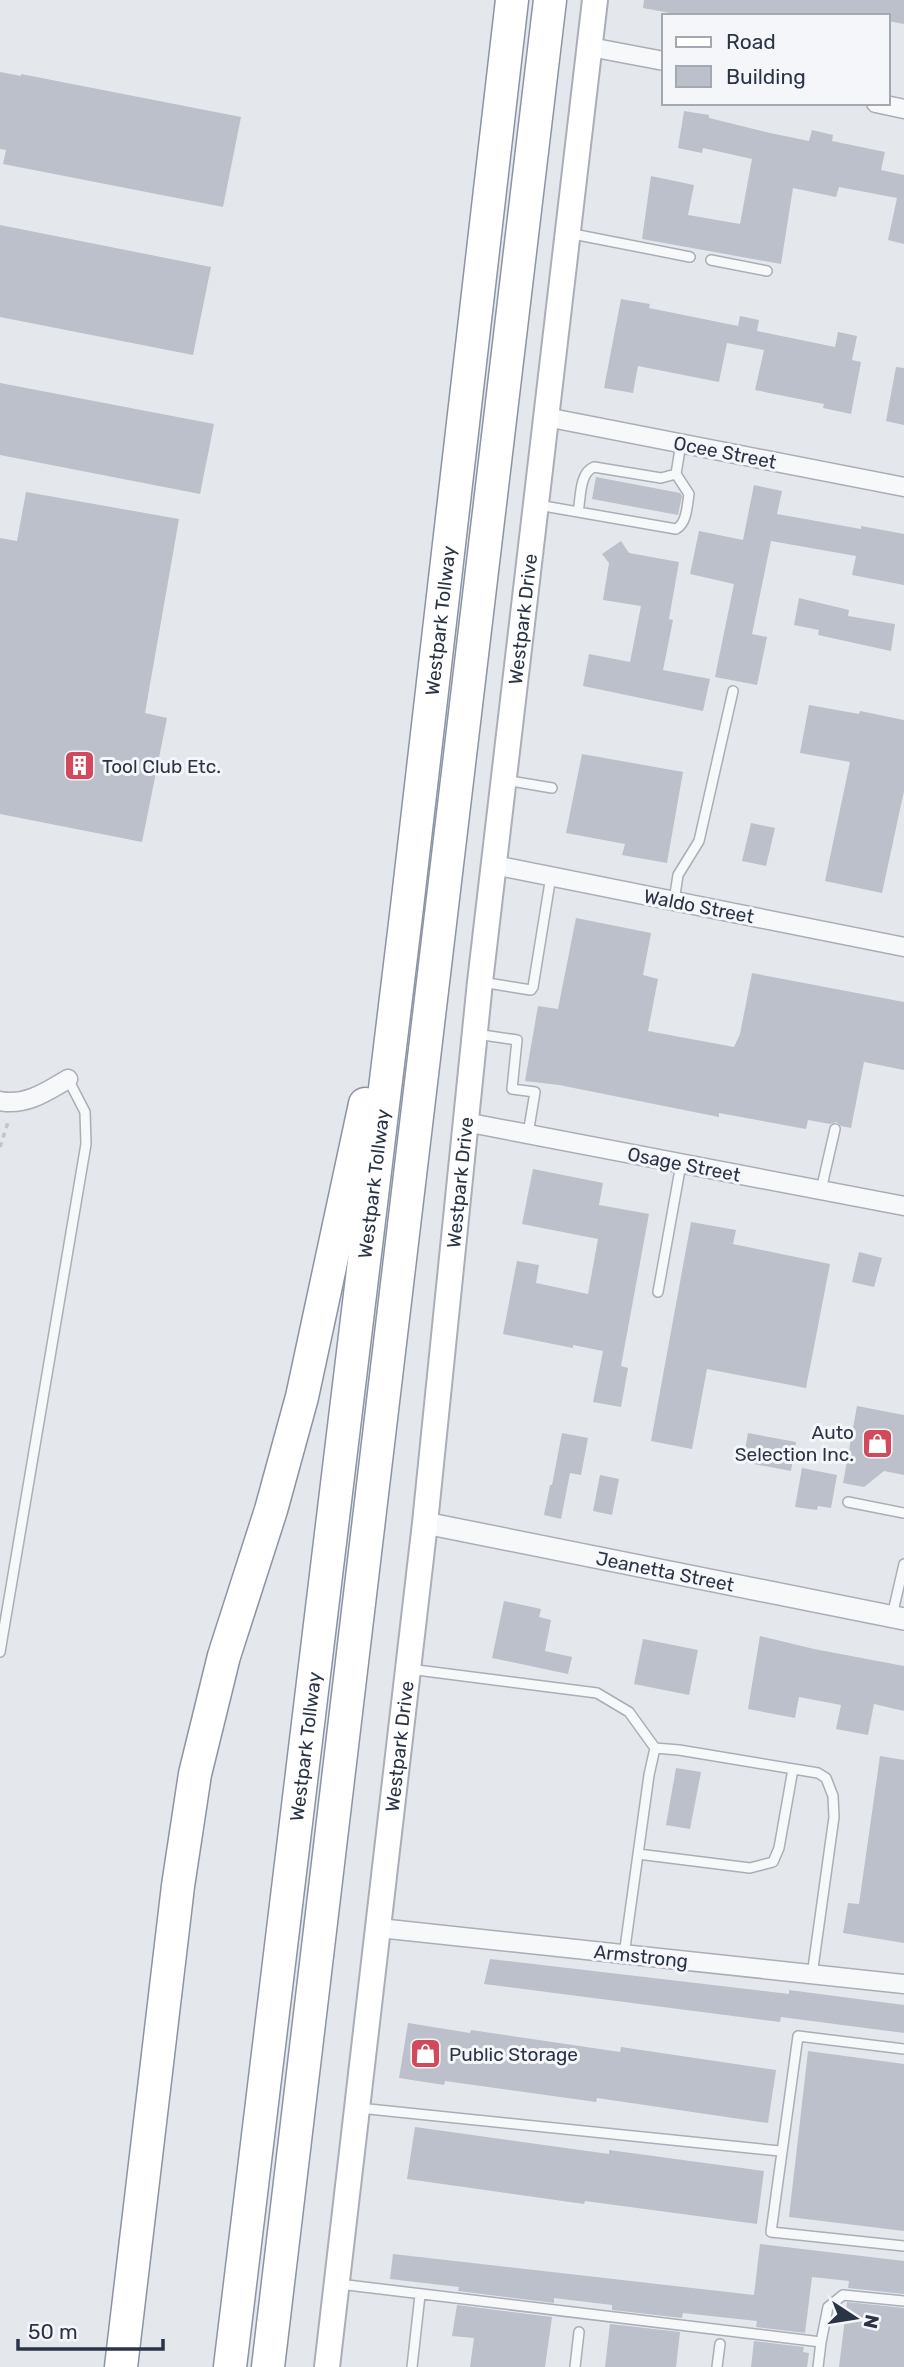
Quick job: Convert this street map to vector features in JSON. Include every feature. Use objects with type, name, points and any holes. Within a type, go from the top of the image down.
[{"type":"highway","name":"Westpark Tollway","points":[[230,2367],[407,907],[512,0]]},
{"type":"highway","name":"Westpark Tollway","points":[[268,2367],[550,0]]},
{"type":"highway","points":[[121,2367],[177,1900],[195,1774],[224,1656],[271,1510],[302,1397],[407,907]]},
{"type":"main road","name":"Westpark Drive","points":[[327,2367],[425,1523],[494,864],[595,0]]},
{"type":"street","points":[[590,47],[662,61]]},
{"type":"street","points":[[885,105],[904,109]]},
{"type":"street","name":"Ocee Street","points":[[547,417],[904,487]]},
{"type":"street","name":"Waldo Street","points":[[494,864],[904,946]]},
{"type":"street","points":[[7,1102],[37,1097],[68,1079]]},
{"type":"street","name":"Osage Street","points":[[465,1122],[904,1206]]},
{"type":"street","name":"Jeanetta Street","points":[[425,1523],[898,1618]]},
{"type":"street","name":"Armstrong","points":[[379,1928],[904,1984]]},
{"type":"lane","points":[[568,233],[690,257]]},
{"type":"lane","points":[[710,260],[767,271]]},
{"type":"lane","points":[[536,505],[676,529],[684,522],[689,494],[676,474],[681,443]]},
{"type":"lane","points":[[578,512],[588,469],[594,467],[661,478],[676,474]]},
{"type":"lane","points":[[674,901],[678,876],[699,841],[733,691]]},
{"type":"lane","points":[[504,780],[552,788]]},
{"type":"lane","points":[[481,982],[531,990],[533,988],[551,876]]},
{"type":"lane","points":[[475,1034],[517,1040],[512,1089],[535,1092],[528,1134]]},
{"type":"lane","points":[[0,1652],[86,1144],[85,1112],[68,1079]]},
{"type":"lane","points":[[821,1190],[835,1129]]},
{"type":"lane","points":[[658,1292],[681,1164]]},
{"type":"lane","points":[[848,1502],[904,1513]]},
{"type":"lane","points":[[898,1618],[904,1564]]},
{"type":"lane","points":[[408,1669],[597,1693],[629,1712],[655,1748],[624,1955]]},
{"type":"lane","points":[[655,1748],[818,1773],[826,1778],[834,1796],[834,1817],[812,1975]]},
{"type":"lane","points":[[638,1854],[750,1868],[773,1863],[779,1848],[793,1769]]},
{"type":"lane","points":[[904,2049],[798,2036],[780,2151],[771,2232],[904,2246]]},
{"type":"lane","points":[[358,2107],[780,2151]]},
{"type":"lane","points":[[337,2284],[821,2342]]},
{"type":"lane","points":[[412,2367],[420,2295]]},
{"type":"lane","points":[[818,2367],[828,2308],[843,2295],[904,2301]]},
{"type":"lane","points":[[575,2367],[579,2332]]},
{"type":"lane","points":[[717,2367],[720,2344]]},
{"type":"path","points":[[0,1147],[7,1102]]},
{"type":"building","points":[[644,0],[904,0],[904,24],[890,21],[890,14],[675,14],[643,8]]},
{"type":"building","points":[[0,72],[241,117],[223,207],[3,164],[6,150],[0,149]]},
{"type":"building","points":[[684,111],[809,141],[812,130],[833,135],[832,141],[885,152],[881,170],[904,175],[904,244],[888,240],[897,198],[839,187],[836,197],[793,188],[781,264],[642,239],[651,176],[694,185],[688,215],[740,224],[752,159],[703,148],[702,153],[678,148]]},
{"type":"building","points":[[0,225],[211,267],[193,355],[0,317]]},
{"type":"building","points":[[621,299],[650,304],[649,308],[738,326],[740,316],[759,320],[757,331],[835,347],[838,332],[857,336],[852,360],[861,362],[851,414],[823,408],[824,404],[755,390],[764,350],[727,343],[719,382],[638,366],[633,393],[604,388]]},
{"type":"building","points":[[896,367],[904,368],[904,425],[886,421]]},
{"type":"building","points":[[0,383],[214,424],[200,494],[0,455]]},
{"type":"building","points":[[596,477],[680,493],[682,496],[678,515],[592,499]]},
{"type":"building","points":[[754,485],[782,491],[777,514],[904,534],[904,585],[852,575],[856,556],[771,541],[752,634],[767,637],[757,685],[715,677],[734,584],[690,574],[699,531],[743,540]]},
{"type":"building","points":[[26,492],[179,519],[145,713],[167,718],[142,842],[0,814],[0,538],[17,541]]},
{"type":"building","points":[[621,541],[629,553],[679,562],[669,619],[673,620],[663,670],[710,679],[703,711],[583,686],[589,654],[630,662],[641,606],[603,600],[609,563],[602,554]]},
{"type":"building","points":[[799,598],[849,610],[848,616],[895,624],[891,651],[818,635],[819,630],[794,625]]},
{"type":"building","points":[[809,705],[904,720],[904,791],[882,893],[825,881],[850,762],[800,753]]},
{"type":"building","points":[[582,754],[683,772],[667,863],[622,855],[625,844],[566,833]]},
{"type":"building","points":[[751,823],[775,828],[766,866],[742,861]]},
{"type":"building","points":[[576,918],[651,933],[643,975],[658,979],[648,1031],[734,1047],[740,1034],[752,973],[904,1002],[904,1070],[864,1062],[851,1128],[836,1122],[830,1124],[808,1120],[806,1129],[719,1113],[719,1117],[559,1085],[525,1081],[538,1006],[558,1009]]},
{"type":"building","points":[[533,1169],[603,1183],[599,1205],[649,1214],[621,1366],[628,1368],[621,1407],[593,1402],[603,1351],[503,1334],[517,1261],[539,1265],[536,1283],[588,1294],[598,1239],[522,1224]]},
{"type":"building","points":[[691,1222],[736,1230],[733,1244],[830,1264],[806,1388],[707,1369],[692,1449],[651,1441]]},
{"type":"building","points":[[859,1252],[882,1258],[874,1287],[852,1282]]},
{"type":"building","name":"Auto Selection Inc.","points":[[857,1406],[904,1415],[904,1475],[884,1471],[864,1487],[843,1483]]},
{"type":"building","points":[[562,1433],[588,1438],[581,1475],[570,1473],[561,1519],[544,1515]]},
{"type":"building","points":[[748,1433],[796,1442],[791,1471],[743,1462]]},
{"type":"building","points":[[802,1468],[837,1475],[831,1508],[818,1506],[817,1510],[795,1507]]},
{"type":"building","points":[[600,1475],[619,1479],[612,1515],[593,1511]]},
{"type":"building","points":[[504,1601],[541,1609],[539,1617],[551,1620],[545,1651],[572,1657],[568,1674],[492,1658]]},
{"type":"building","points":[[760,1636],[904,1666],[904,1711],[874,1704],[868,1735],[836,1729],[841,1705],[799,1697],[795,1718],[748,1709]]},
{"type":"building","points":[[643,1639],[698,1650],[689,1695],[634,1684]]},
{"type":"building","points":[[880,1756],[904,1760],[904,1943],[843,1933],[848,1903],[859,1904]]},
{"type":"building","points":[[676,1768],[701,1772],[690,1829],[666,1825]]},
{"type":"building","points":[[490,1959],[789,1994],[789,1990],[904,2005],[904,2033],[781,2017],[780,2022],[484,1984]]},
{"type":"building","points":[[408,2023],[620,2052],[621,2047],[776,2070],[768,2123],[597,2098],[596,2102],[445,2081],[444,2085],[399,2078]]},
{"type":"building","points":[[808,2051],[904,2064],[904,2231],[789,2217]]},
{"type":"building","points":[[415,2127],[609,2154],[609,2150],[764,2171],[757,2224],[585,2201],[584,2204],[407,2179]]},
{"type":"building","points":[[760,2244],[904,2261],[904,2294],[848,2288],[849,2281],[812,2277],[805,2333],[756,2327],[757,2321],[683,2313],[682,2318],[612,2310],[612,2305],[554,2298],[554,2303],[390,2279],[393,2254],[754,2295]]},
{"type":"building","points":[[847,2302],[904,2308],[904,2367],[839,2367]]},
{"type":"building","points":[[457,2305],[552,2317],[545,2367],[470,2367],[474,2338],[452,2336]]},
{"type":"building","points":[[610,2324],[680,2332],[676,2367],[605,2367]]},
{"type":"building","points":[[754,2341],[804,2347],[803,2352],[809,2353],[807,2367],[751,2367]]},
{"type":"place","name":"Tool Club Etc.","points":[[79,766]]},
{"type":"place","name":"Auto Selection Inc.","points":[[877,1443]]},
{"type":"place","name":"Public Storage","points":[[426,2054]]}]
